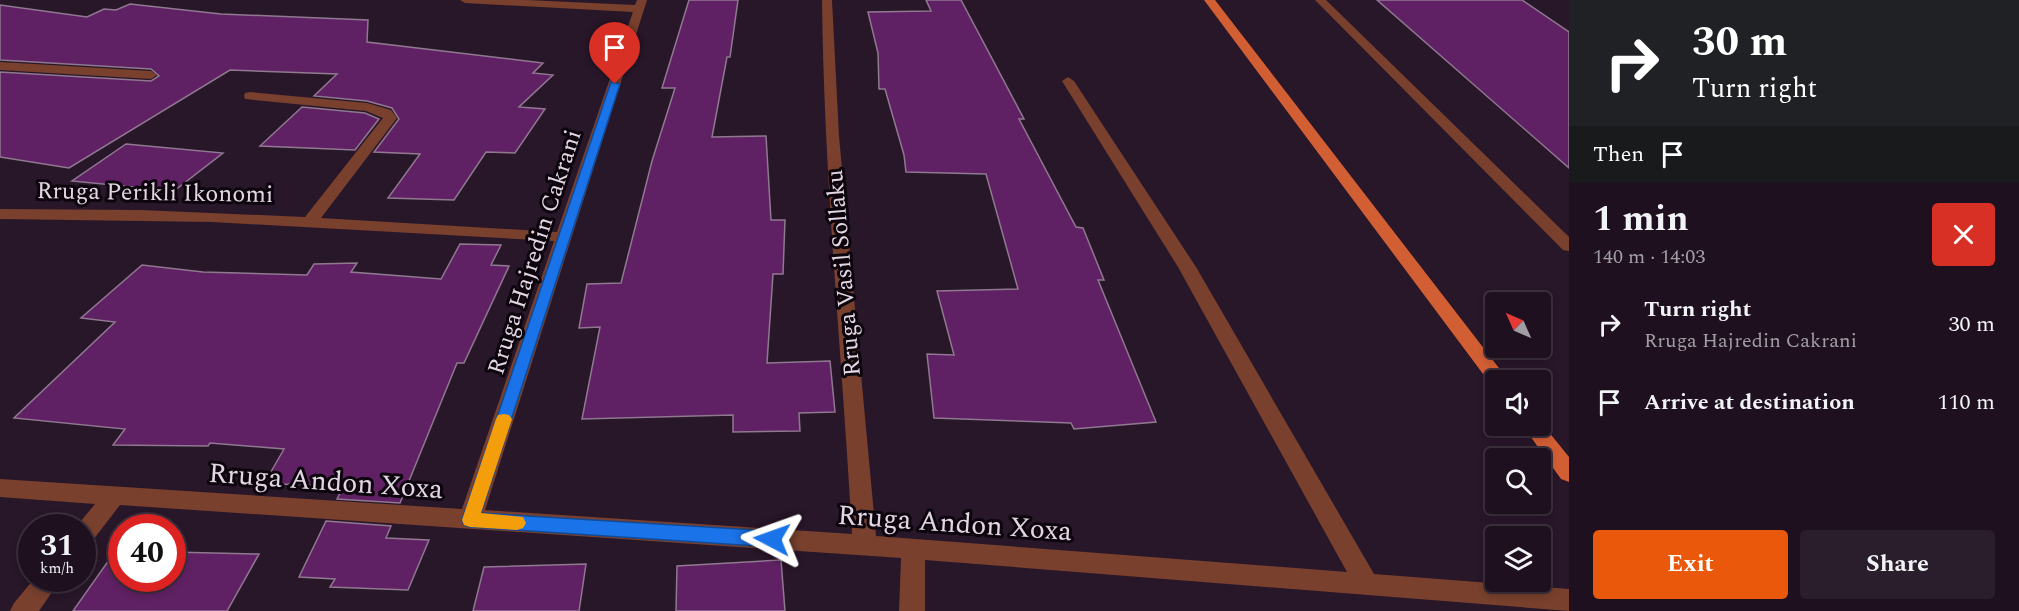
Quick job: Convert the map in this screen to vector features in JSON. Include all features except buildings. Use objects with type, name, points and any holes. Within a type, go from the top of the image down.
[{"type":"main road","points":[[1209,0],[1491,370]]},
{"type":"main road","points":[[1541,436],[1569,473]]},
{"type":"street","points":[[465,0],[641,5]]},
{"type":"street","name":"Rruga Vasil Sollaku","points":[[827,0],[832,165],[858,428],[865,545]]},
{"type":"street","points":[[1320,0],[1569,246]]},
{"type":"street","name":"Rruga Hajredin Cakrani","points":[[470,520],[641,5]]},
{"type":"street","points":[[0,66],[151,75]]},
{"type":"street","points":[[1068,81],[1187,267],[1367,584]]},
{"type":"street","points":[[250,96],[367,107],[386,113],[390,118],[310,221]]},
{"type":"street","name":"Rruga Perikli Ikonomi","points":[[0,214],[152,214],[565,237]]},
{"type":"street","name":"Rruga Andon Xoxa","points":[[0,488],[865,545],[1569,600]]},
{"type":"street","points":[[96,520],[116,495]]},
{"type":"street","points":[[912,611],[913,549]]},
{"type":"street","points":[[23,611],[38,592]]},
{"type":"slow traffic","points":[[504,419],[470,520],[517,523]]},
{"type":"route","points":[[615,84],[470,520],[772,539]]}]
